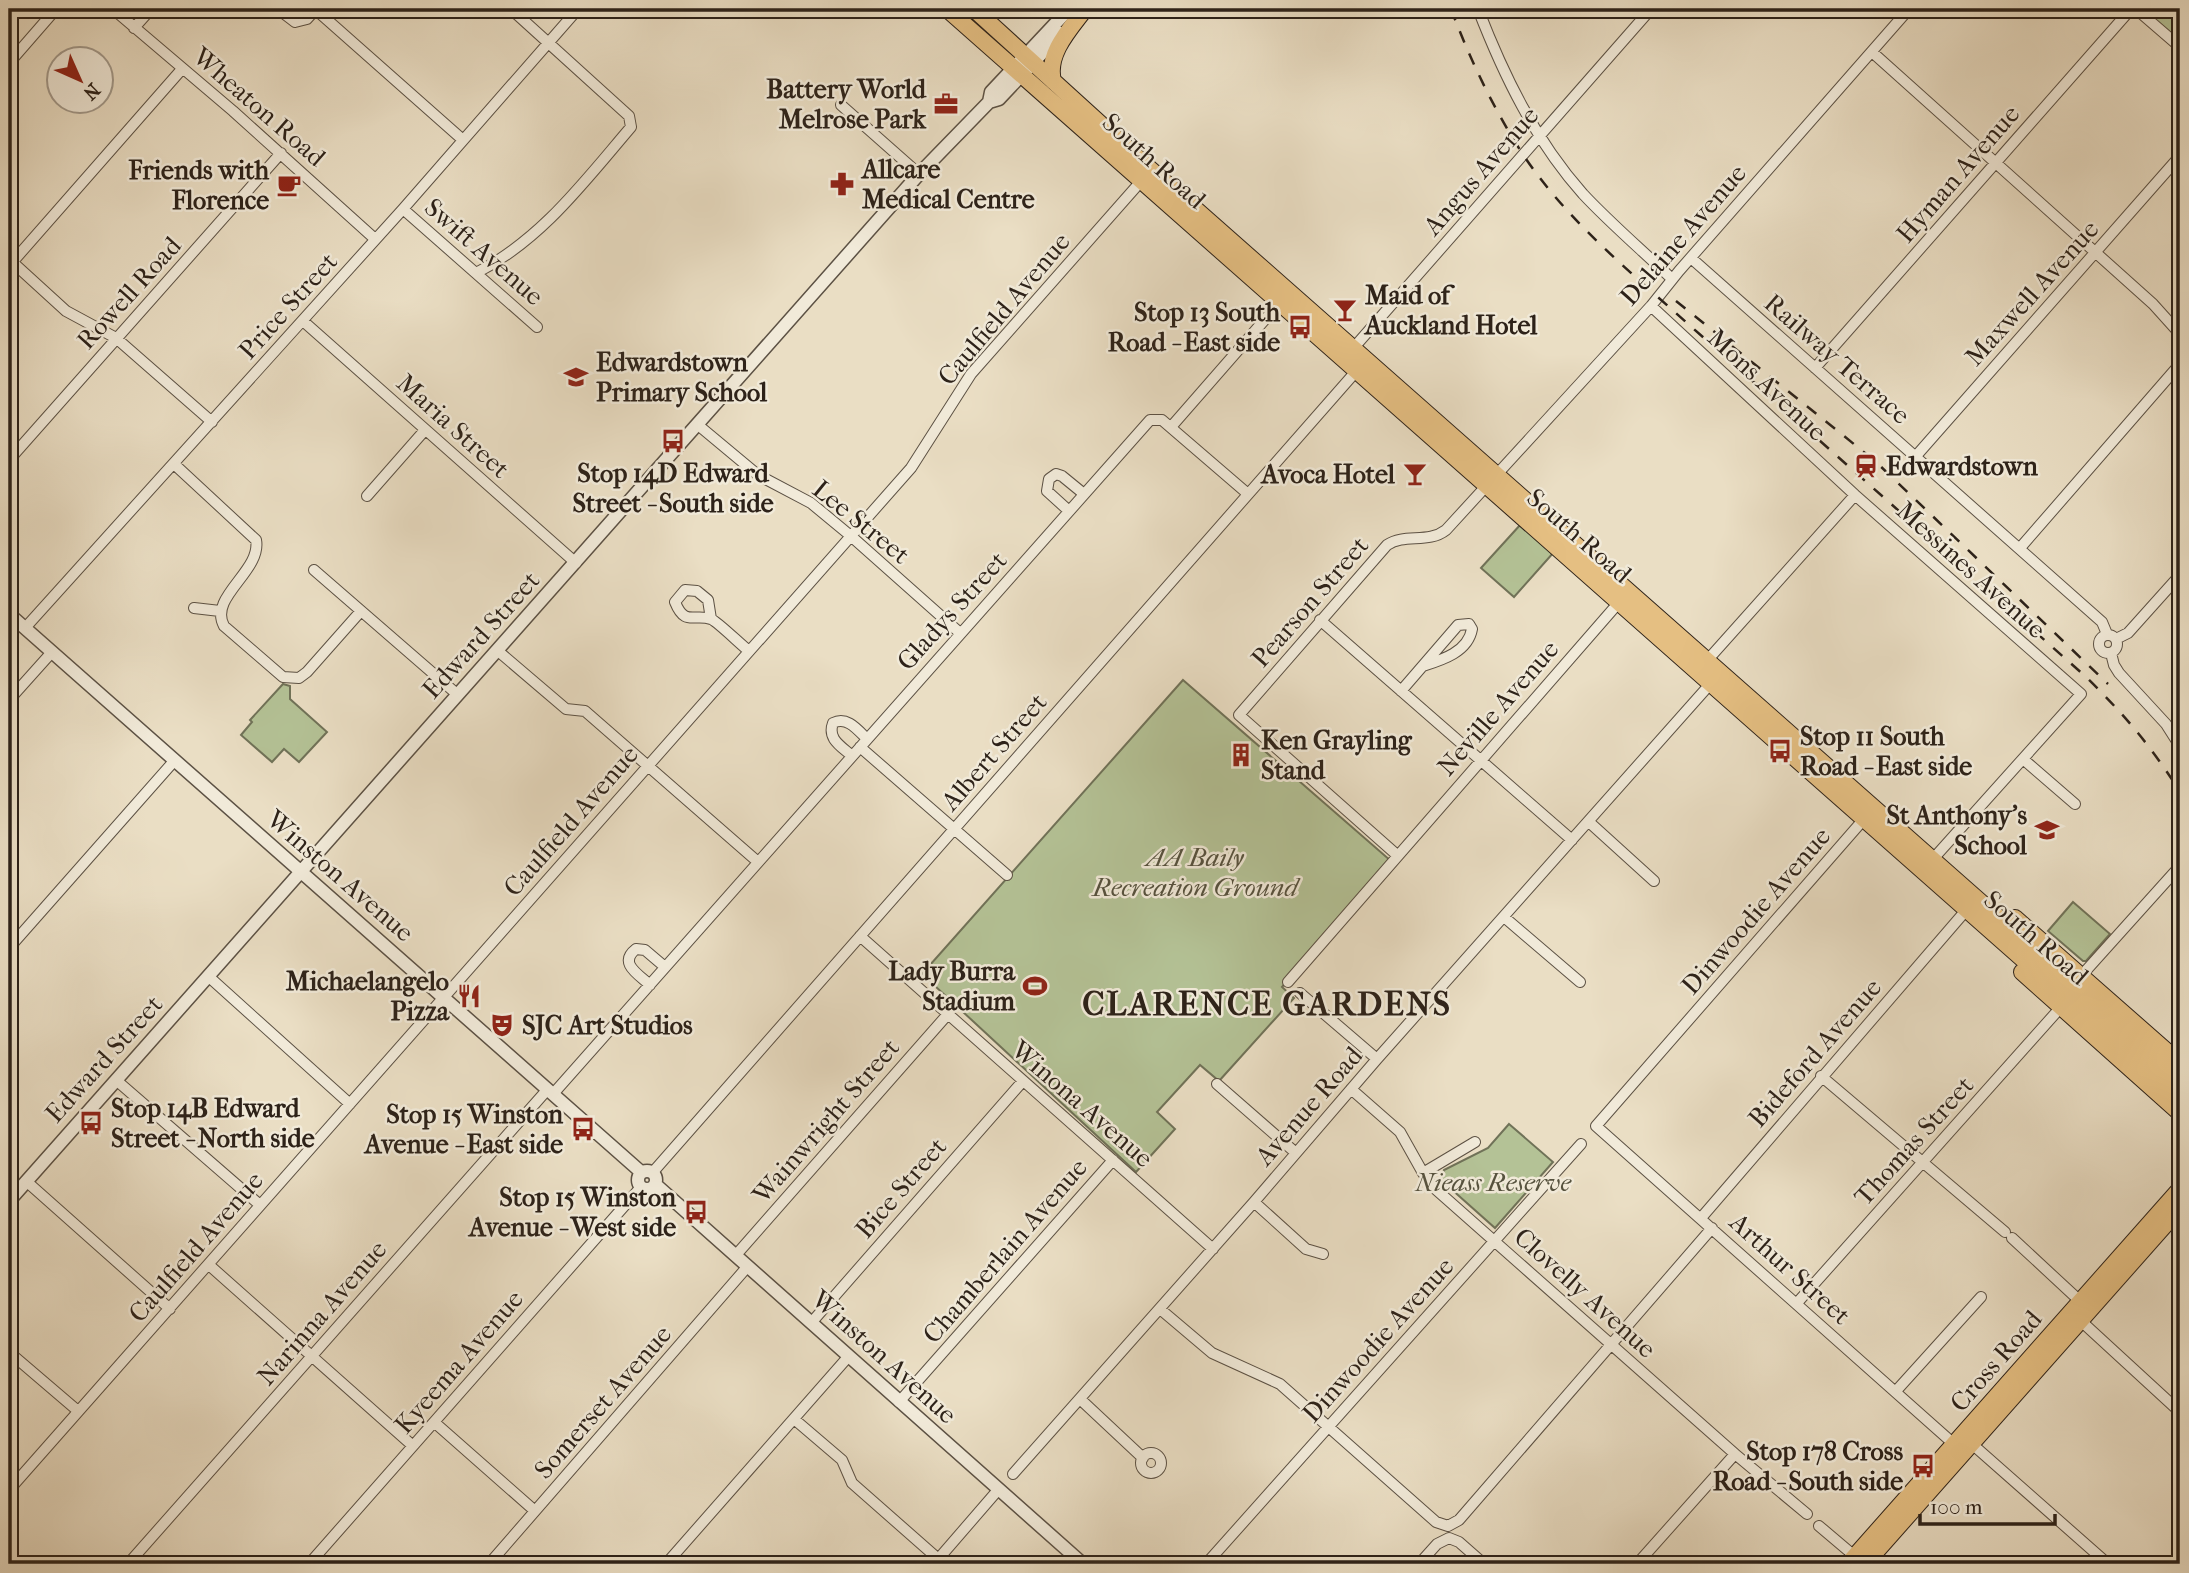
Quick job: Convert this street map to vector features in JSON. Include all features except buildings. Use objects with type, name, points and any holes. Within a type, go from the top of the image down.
[{"type":"highway","name":"South Road","points":[[947,9],[1018,72],[1146,176],[1361,365],[1499,474],[1708,660],[1716,677],[1898,849],[2180,1078]]},
{"type":"highway","name":"South Road","points":[[974,9],[1053,81],[1146,176]]},
{"type":"highway","points":[[1053,81],[1052,63],[1055,54],[1085,9]]},
{"type":"highway","name":"South Road","points":[[1361,365],[1486,486],[1697,673],[1716,677],[1933,859],[2180,1098]]},
{"type":"highway","points":[[1898,849],[1962,915],[2180,1113]]},
{"type":"highway","points":[[1933,859],[1978,888],[2082,975],[2180,1063]]},
{"type":"highway","name":"Cross Road","points":[[1964,1444],[2081,1302],[2180,1189]]},
{"type":"highway","name":"Cross Road","points":[[1858,1562],[1964,1444],[2081,1321],[2180,1208]]},
{"type":"highway","points":[[2081,1302],[2081,1321]]},
{"type":"street","points":[[9,62],[55,9]]},
{"type":"street","name":"Wheaton Road","points":[[113,9],[281,153],[375,239]]},
{"type":"street","points":[[134,28],[151,9]]},
{"type":"street","points":[[278,9],[295,22],[307,19],[315,9],[463,140]]},
{"type":"street","points":[[476,273],[523,244],[552,218],[631,127],[629,116],[511,9]]},
{"type":"street","name":"Price Street","points":[[25,628],[303,321],[578,9]]},
{"type":"street","points":[[1029,59],[1069,9]]},
{"type":"street","points":[[1029,59],[1085,9]]},
{"type":"street","points":[[1478,9],[1498,59],[1539,136],[1583,193],[1672,279]]},
{"type":"street","name":"Angus Avenue","points":[[1348,354],[1651,9]]},
{"type":"street","name":"Delaine Avenue","points":[[1486,486],[1651,306],[1909,9]]},
{"type":"street","points":[[2134,9],[2180,47]]},
{"type":"street","name":"Hyman Avenue","points":[[1815,368],[2134,9]]},
{"type":"street","points":[[1871,52],[2153,304],[2180,334]]},
{"type":"street","name":"Edward Street","points":[[9,1201],[919,174],[989,102],[991,92],[1018,72],[1029,59]]},
{"type":"street","points":[[182,69],[10,262],[66,311],[116,338],[212,422]]},
{"type":"street","points":[[841,105],[919,174]]},
{"type":"street","name":"Rowell Road","points":[[9,460],[281,153]]},
{"type":"street","name":"Maxwell Avenue","points":[[1916,456],[2180,156]]},
{"type":"street","name":"Caulfield Avenue","points":[[9,1490],[852,537],[911,468],[971,374],[1146,176]]},
{"type":"street","name":"Swift Avenue","points":[[403,209],[537,327]]},
{"type":"street","name":"Railway Terrace","points":[[1691,258],[2020,548],[2102,622],[2112,637]]},
{"type":"street","name":"Gladys Street","points":[[550,1092],[650,985],[1150,419],[1167,424],[1284,297]]},
{"type":"street","name":"Mons Avenue","points":[[1651,306],[1855,495]]},
{"type":"street","name":"Maria Street","points":[[303,321],[576,563]]},
{"type":"street","points":[[2020,548],[2180,364]]},
{"type":"street","name":"Albert Street","points":[[650,1176],[1361,365]]},
{"type":"street","points":[[1167,424],[1248,494]]},
{"type":"street","name":"Lee Street","points":[[698,425],[758,475],[811,503],[960,633]]},
{"type":"street","points":[[367,496],[425,430]]},
{"type":"street","points":[[174,464],[256,540],[255,556],[220,611],[220,618],[225,626],[282,677],[299,678],[307,673],[361,611]]},
{"type":"street","points":[[1069,511],[1047,491],[1049,479],[1056,474],[1062,475],[1084,494]]},
{"type":"street","name":"Pearson Street","points":[[1397,855],[1239,715],[1387,545],[1394,540],[1439,536],[1486,486]]},
{"type":"street","points":[[1697,673],[1855,495]]},
{"type":"street","name":"Messines Avenue","points":[[1855,495],[2081,694],[2023,759]]},
{"type":"street","points":[[314,570],[457,695]]},
{"type":"street","points":[[2180,575],[2128,633],[2101,638],[2099,646],[2110,653],[2119,673],[2166,724],[2180,746]]},
{"type":"street","name":"Neville Avenue","points":[[1288,982],[1629,590]]},
{"type":"street","points":[[194,608],[220,611]]},
{"type":"street","name":"Winston Avenue","points":[[9,614],[550,1092],[650,1176],[848,1357],[1083,1564]]},
{"type":"street","points":[[711,619],[749,651]]},
{"type":"street","points":[[1320,620],[1572,840]]},
{"type":"street","points":[[1401,691],[1458,625],[1469,624],[1472,634],[1452,656],[1423,666]]},
{"type":"street","points":[[2110,653],[2116,648],[2112,637]]},
{"type":"street","points":[[498,651],[566,709],[585,711],[758,862]]},
{"type":"street","points":[[9,700],[52,652]]},
{"type":"street","name":"Avenue Road","points":[[1013,1474],[1716,677]]},
{"type":"street","points":[[867,739],[846,720],[833,723],[830,731],[831,736],[856,751],[1007,875]]},
{"type":"street","points":[[1933,859],[2023,759],[2075,804]]},
{"type":"street","points":[[9,948],[174,760]]},
{"type":"street","name":"Dinwoodie Avenue","points":[[1596,1126],[1864,819]]},
{"type":"street","points":[[1588,822],[1654,881]]},
{"type":"street","points":[[2082,975],[2180,866]]},
{"type":"street","name":"Bideford Avenue","points":[[1701,1218],[1962,915]]},
{"type":"street","points":[[1504,917],[1580,982]]},
{"type":"street","name":"Winona Avenue","points":[[860,936],[1213,1249]]},
{"type":"street","points":[[650,985],[630,967],[630,954],[636,949],[645,950],[665,967]]},
{"type":"street","points":[[208,976],[350,1104]]},
{"type":"street","points":[[1300,993],[1377,1059]]},
{"type":"street","name":"Thomas Street","points":[[1797,1303],[2061,1007]]},
{"type":"street","name":"Wainwright Street","points":[[736,1255],[948,1014]]},
{"type":"street","points":[[1821,1076],[2009,1235],[2081,1302]]},
{"type":"street","points":[[116,1080],[260,1205]]},
{"type":"street","name":"Bice Street","points":[[811,1323],[1023,1081]]},
{"type":"street","points":[[1217,1084],[1296,1153]]},
{"type":"street","name":"Clovelly Avenue","points":[[1351,1089],[1400,1132],[1432,1186],[1735,1454],[1807,1514]]},
{"type":"street","name":"Narinna Avenue","points":[[128,1564],[550,1092]]},
{"type":"street","name":"Arthur Street","points":[[1596,1126],[1896,1391],[2108,1564]]},
{"type":"street","points":[[1423,1173],[1475,1142]]},
{"type":"street","name":"Dinwoodie Avenue","points":[[1206,1564],[1581,1144]]},
{"type":"street","name":"Chamberlain Avenue","points":[[900,1402],[1113,1160]]},
{"type":"street","points":[[641,1187],[638,1181],[650,1176]]},
{"type":"street","points":[[26,1181],[170,1309]]},
{"type":"street","name":"Kyeema Avenue","points":[[309,1564],[641,1187]]},
{"type":"street","points":[[1254,1202],[1306,1249],[1323,1254]]},
{"type":"street","points":[[1160,1309],[1212,1353],[1280,1384],[1436,1522],[1448,1526],[1459,1520],[1712,1228]]},
{"type":"street","points":[[209,1265],[413,1446]]},
{"type":"street","name":"Somerset Avenue","points":[[489,1564],[748,1266]]},
{"type":"street","points":[[1896,1391],[1981,1297]]},
{"type":"street","points":[[2081,1321],[2180,1412]]},
{"type":"street","points":[[9,1352],[78,1411]]},
{"type":"street","points":[[666,1564],[848,1357]]},
{"type":"street","points":[[1080,1399],[1143,1458]]},
{"type":"street","points":[[793,1419],[842,1460],[852,1483],[939,1563],[998,1490]]},
{"type":"street","points":[[434,1422],[535,1511]]},
{"type":"street","points":[[1637,1564],[1735,1454]]},
{"type":"street","points":[[1819,1526],[1858,1562]]},
{"type":"street","points":[[1419,1564],[1437,1544],[1449,1538],[1460,1542],[1484,1564]]},
{"type":"green space","points":[[2136,9],[2180,9],[2180,47]]},
{"type":"green space","points":[[1521,524],[1554,552],[1514,597],[1481,568]]},
{"type":"green space","name":"AA Baily Recreation Ground","points":[[1183,680],[1391,861],[1282,987],[1294,998],[1219,1081],[1200,1065],[1157,1112],[1175,1129],[1136,1172],[922,974]]},
{"type":"green space","points":[[283,684],[290,686],[290,699],[327,732],[299,762],[284,749],[272,762],[241,735],[252,722],[250,720]]},
{"type":"green space","points":[[2073,902],[2110,934],[2086,961],[2048,931]]},
{"type":"green space","name":"Nieass Reserve","points":[[1509,1124],[1553,1162],[1495,1228],[1441,1180],[1444,1170],[1488,1148]]},
{"type":"railway","points":[[1451,9],[1474,65],[1501,119],[1522,153],[1566,209],[1633,275],[2085,676],[2136,731],[2180,792]]},
{"type":"railway","points":[[1676,301],[1875,461],[2108,684]]},
{"type":"place","name":"Battery World Melrose Park","points":[[946,104]]},
{"type":"place","name":"Allcare Medical Centre","points":[[842,184]]},
{"type":"place","name":"Friends with Florence","points":[[289,185]]},
{"type":"place","name":"Maid of Auckland Hotel","points":[[1345,310]]},
{"type":"place","name":"Stop 13 South Road - East side","points":[[1300,327]]},
{"type":"place","name":"Edwardstown Primary School","points":[[576,377]]},
{"type":"place","name":"Stop 14D Edward Street - South side","points":[[673,441]]},
{"type":"place","name":"Edwardstown","points":[[1866,466]]},
{"type":"place","name":"Avoca Hotel","points":[[1415,474]]},
{"type":"place","name":"Stop 11 South Road - East side","points":[[1780,751]]},
{"type":"place","name":"Ken Grayling Stand","points":[[1241,755]]},
{"type":"place","name":"St Anthony's School","points":[[2047,830]]},
{"type":"place","name":"Lady Burra Stadium","points":[[1035,986]]},
{"type":"place","name":"Michaelangelo Pizza","points":[[469,996]]},
{"type":"place","name":"SJC Art Studios","points":[[502,1025]]},
{"type":"place","name":"Stop 14B Edward Street - North side","points":[[91,1123]]},
{"type":"place","name":"Stop 15 Winston Avenue - East side","points":[[583,1129]]},
{"type":"place","name":"Stop 15 Winston Avenue - West side","points":[[696,1212]]},
{"type":"place","name":"Stop 178 Cross Road - South side","points":[[1923,1466]]},
{"type":"district","name":"CLARENCE GARDENS","points":[[1267,1004]]}]
